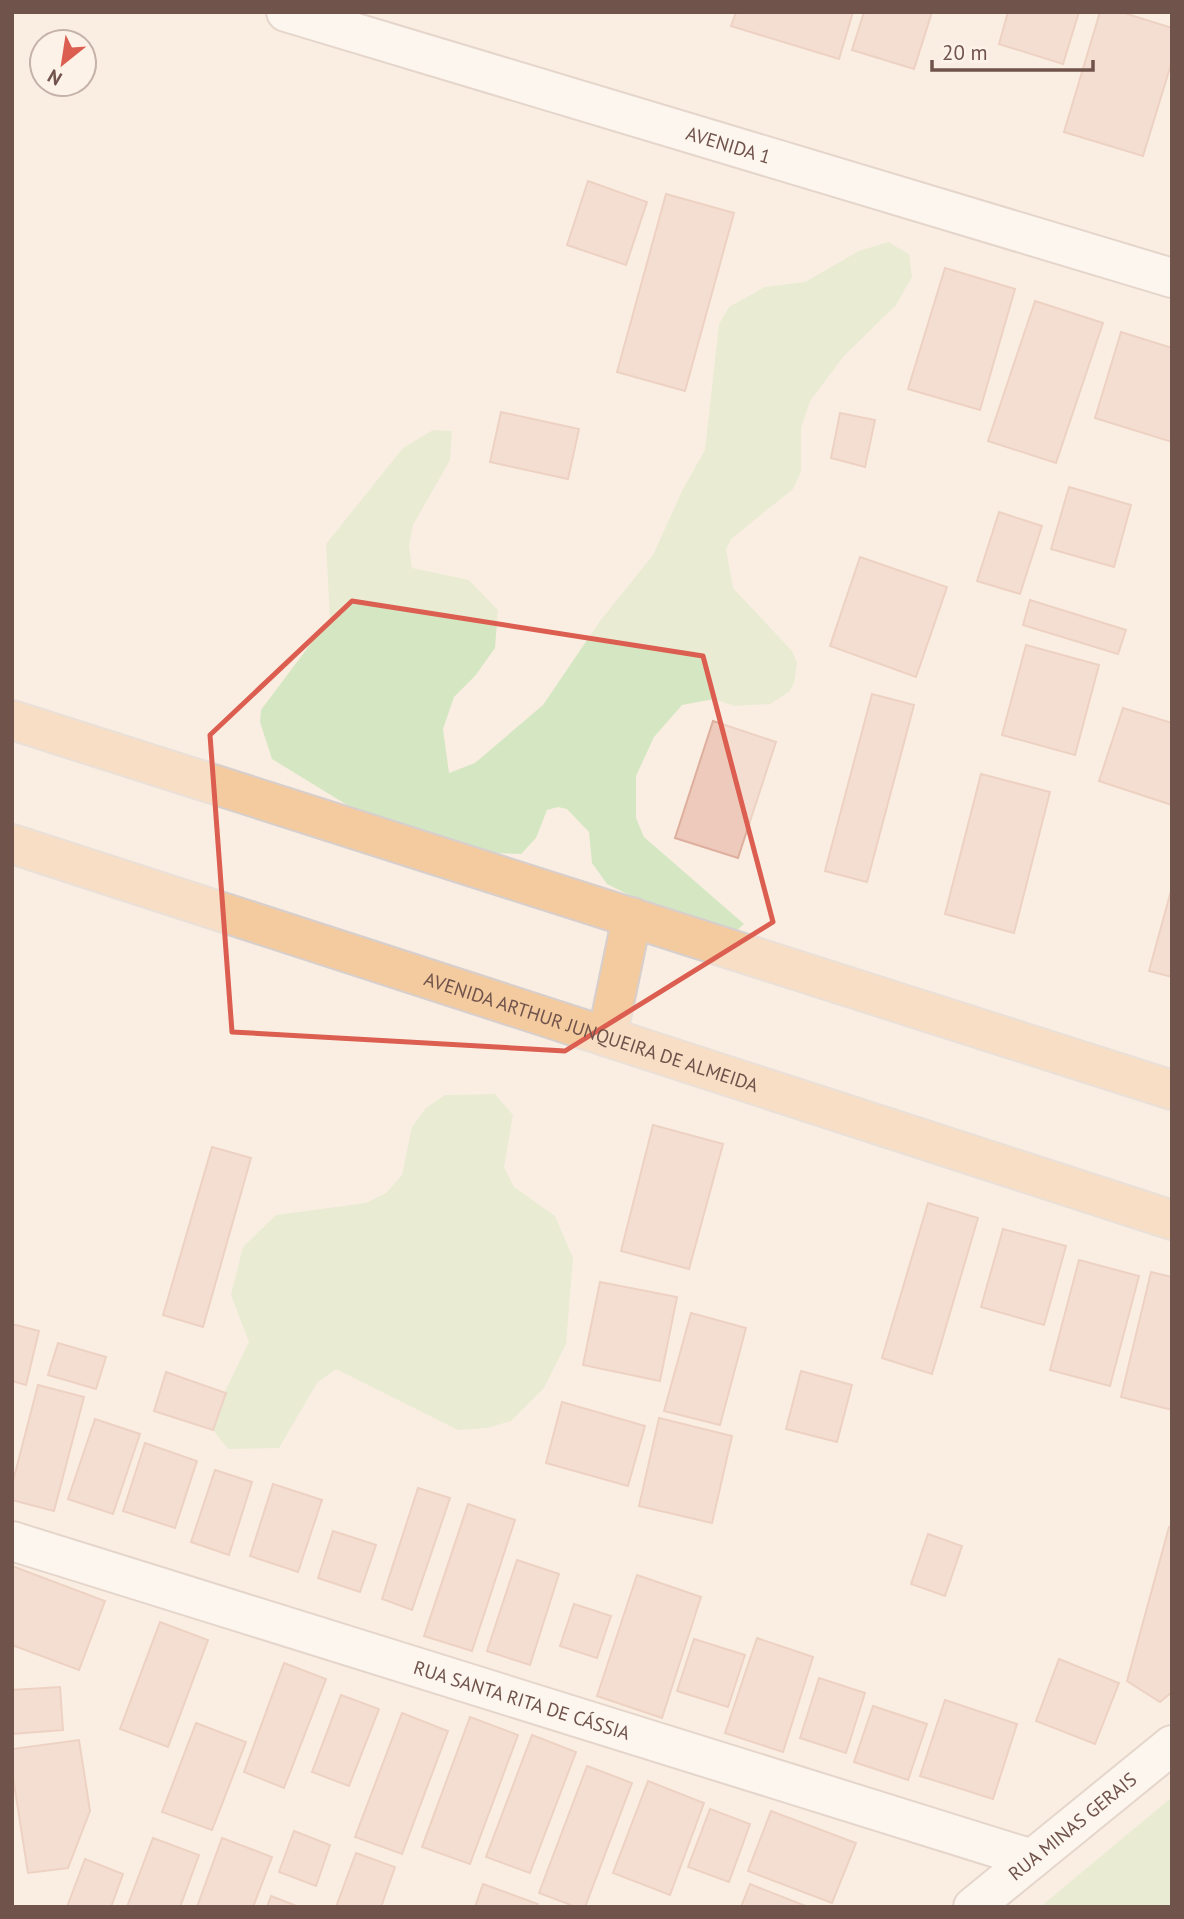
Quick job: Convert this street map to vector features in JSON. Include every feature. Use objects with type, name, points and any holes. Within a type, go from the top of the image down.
[{"type":"main road","points":[[12,720],[1172,1090]]},
{"type":"main road","name":"AVENIDA ARTHUR JUNQUEIRA DE ALMEIDA","points":[[12,844],[1172,1220]]},
{"type":"main road","points":[[607,1037],[632,917]]},
{"type":"street","name":"AVENIDA 1","points":[[286,12],[1172,278]]},
{"type":"street","name":"RUA SANTA RITA DE CÁSSIA","points":[[12,1541],[1032,1859]]},
{"type":"street","name":"RUA MINAS GERAIS","points":[[973,1907],[1172,1745]]},
{"type":"highlighted area","points":[[352,601],[703,656],[773,922],[565,1051],[232,1032],[210,735]]},
{"type":"green space","points":[[888,242],[909,254],[912,277],[896,305],[843,357],[810,401],[801,428],[801,472],[793,489],[731,539],[726,549],[733,588],[792,651],[797,663],[794,683],[789,692],[770,704],[735,706],[714,699],[682,705],[654,737],[636,776],[636,818],[644,837],[744,924],[730,937],[709,935],[607,884],[592,863],[589,832],[567,809],[558,807],[547,810],[536,838],[521,854],[465,852],[383,827],[272,759],[260,722],[261,710],[330,618],[326,544],[403,448],[433,430],[452,431],[450,460],[413,525],[409,546],[412,568],[469,580],[498,610],[495,648],[475,676],[454,697],[443,729],[449,773],[475,763],[543,705],[600,621],[653,555],[683,489],[705,450],[719,324],[729,307],[765,287],[805,282],[859,251]]},
{"type":"green space","points":[[495,1094],[513,1115],[504,1167],[514,1187],[555,1216],[573,1258],[566,1344],[544,1388],[511,1421],[487,1428],[458,1430],[336,1369],[317,1383],[279,1448],[228,1449],[213,1430],[214,1414],[249,1342],[231,1295],[243,1247],[276,1215],[366,1203],[386,1193],[402,1175],[412,1127],[426,1108],[445,1095]]},
{"type":"green space","points":[[1172,1797],[1172,1907],[1040,1907]]},
{"type":"building","points":[[736,12],[853,12],[839,59],[731,26]]},
{"type":"building","points":[[864,12],[932,12],[914,69],[852,50]]},
{"type":"building","points":[[1008,12],[1079,12],[1063,64],[999,44]]},
{"type":"building","points":[[1100,12],[1121,12],[1172,28],[1172,61],[1143,156],[1064,132]]},
{"type":"building","points":[[588,181],[647,202],[626,265],[567,245]]},
{"type":"building","points":[[666,194],[734,213],[685,391],[617,372]]},
{"type":"building","points":[[945,268],[1015,289],[980,410],[908,389]]},
{"type":"building","points":[[1035,301],[1103,323],[1056,463],[988,441]]},
{"type":"building","points":[[1121,332],[1172,348],[1172,442],[1095,418]]},
{"type":"building","points":[[501,412],[579,429],[568,479],[490,462]]},
{"type":"building","points":[[840,413],[875,420],[865,467],[831,458]]},
{"type":"building","points":[[1069,487],[1131,505],[1114,567],[1051,549]]},
{"type":"building","points":[[999,512],[1042,526],[1020,594],[977,581]]},
{"type":"building","points":[[860,557],[947,587],[916,677],[830,646]]},
{"type":"building","points":[[1030,600],[1126,630],[1118,654],[1023,625]]},
{"type":"building","points":[[1026,645],[1099,665],[1075,755],[1002,735]]},
{"type":"building","points":[[872,694],[914,705],[867,882],[825,871]]},
{"type":"building","points":[[1123,708],[1172,723],[1172,805],[1099,781]]},
{"type":"building","points":[[713,721],[776,742],[738,858],[675,838]]},
{"type":"building","points":[[981,774],[1050,792],[1014,933],[945,914]]},
{"type":"building","points":[[1172,887],[1172,977],[1149,971]]},
{"type":"building","points":[[653,1125],[723,1144],[689,1269],[621,1251]]},
{"type":"building","points":[[212,1147],[251,1158],[203,1327],[163,1315]]},
{"type":"building","points":[[928,1203],[978,1218],[932,1374],[882,1358]]},
{"type":"building","points":[[1003,1229],[1066,1246],[1044,1325],[981,1307]]},
{"type":"building","points":[[1079,1260],[1139,1276],[1110,1386],[1050,1370]]},
{"type":"building","points":[[1151,1272],[1172,1277],[1172,1410],[1121,1397]]},
{"type":"building","points":[[600,1282],[677,1297],[660,1381],[583,1365]]},
{"type":"building","points":[[691,1313],[746,1328],[720,1425],[664,1411]]},
{"type":"building","points":[[12,1324],[39,1331],[26,1385],[12,1381]]},
{"type":"building","points":[[58,1343],[106,1357],[96,1389],[48,1375]]},
{"type":"building","points":[[801,1371],[852,1385],[837,1442],[786,1429]]},
{"type":"building","points":[[166,1372],[226,1393],[213,1430],[154,1411]]},
{"type":"building","points":[[38,1385],[84,1397],[54,1511],[12,1500],[12,1485]]},
{"type":"building","points":[[562,1402],[645,1426],[628,1486],[546,1463]]},
{"type":"building","points":[[659,1418],[732,1436],[712,1523],[639,1506]]},
{"type":"building","points":[[95,1419],[140,1434],[113,1514],[68,1499]]},
{"type":"building","points":[[145,1443],[197,1461],[175,1528],[123,1511]]},
{"type":"building","points":[[215,1470],[252,1482],[229,1555],[191,1542]]},
{"type":"building","points":[[273,1484],[322,1500],[298,1572],[250,1556]]},
{"type":"building","points":[[418,1488],[450,1498],[412,1610],[382,1599]]},
{"type":"building","points":[[468,1504],[515,1520],[472,1651],[424,1636]]},
{"type":"building","points":[[1169,1527],[1172,1528],[1172,1692],[1160,1702],[1127,1681]]},
{"type":"building","points":[[333,1531],[376,1545],[360,1592],[318,1578]]},
{"type":"building","points":[[928,1534],[962,1546],[945,1596],[911,1584]]},
{"type":"building","points":[[517,1560],[559,1574],[530,1665],[487,1651]]},
{"type":"building","points":[[12,1566],[105,1601],[79,1670],[12,1645]]},
{"type":"building","points":[[637,1575],[701,1597],[662,1718],[597,1696]]},
{"type":"building","points":[[574,1604],[611,1616],[597,1658],[560,1646]]},
{"type":"building","points":[[160,1622],[208,1640],[168,1747],[120,1729]]},
{"type":"building","points":[[757,1638],[813,1657],[783,1752],[725,1733]]},
{"type":"building","points":[[694,1639],[745,1655],[728,1707],[677,1691]]},
{"type":"building","points":[[1059,1659],[1119,1683],[1095,1744],[1036,1721]]},
{"type":"building","points":[[284,1663],[326,1679],[284,1788],[244,1772]]},
{"type":"building","points":[[819,1678],[865,1693],[846,1753],[800,1738]]},
{"type":"building","points":[[60,1687],[63,1730],[12,1734],[12,1690]]},
{"type":"building","points":[[341,1695],[379,1709],[349,1786],[312,1772]]},
{"type":"building","points":[[945,1700],[1017,1724],[993,1799],[920,1776]]},
{"type":"building","points":[[873,1706],[927,1724],[908,1780],[854,1762]]},
{"type":"building","points":[[402,1713],[448,1731],[402,1854],[355,1837]]},
{"type":"building","points":[[470,1717],[518,1735],[470,1864],[422,1847]]},
{"type":"building","points":[[196,1723],[246,1742],[212,1830],[162,1812]]},
{"type":"building","points":[[532,1735],[576,1752],[530,1873],[486,1857]]},
{"type":"building","points":[[79,1740],[90,1811],[68,1868],[28,1873],[12,1771],[12,1749]]},
{"type":"building","points":[[587,1766],[632,1783],[585,1907],[576,1907],[539,1893]]},
{"type":"building","points":[[648,1781],[704,1803],[670,1895],[613,1873]]},
{"type":"building","points":[[710,1809],[750,1824],[729,1882],[688,1867]]},
{"type":"building","points":[[771,1811],[856,1843],[832,1903],[748,1871]]},
{"type":"building","points":[[294,1831],[330,1845],[316,1886],[279,1872]]},
{"type":"building","points":[[153,1838],[199,1855],[180,1907],[127,1907]]},
{"type":"building","points":[[222,1838],[272,1857],[253,1907],[197,1907]]},
{"type":"building","points":[[356,1853],[395,1867],[381,1907],[336,1907]]},
{"type":"building","points":[[85,1859],[123,1874],[111,1907],[67,1907]]},
{"type":"building","points":[[483,1884],[538,1904],[537,1907],[475,1907]]},
{"type":"building","points":[[750,1884],[808,1907],[741,1907]]},
{"type":"building","points":[[271,1896],[299,1907],[267,1907]]}]
